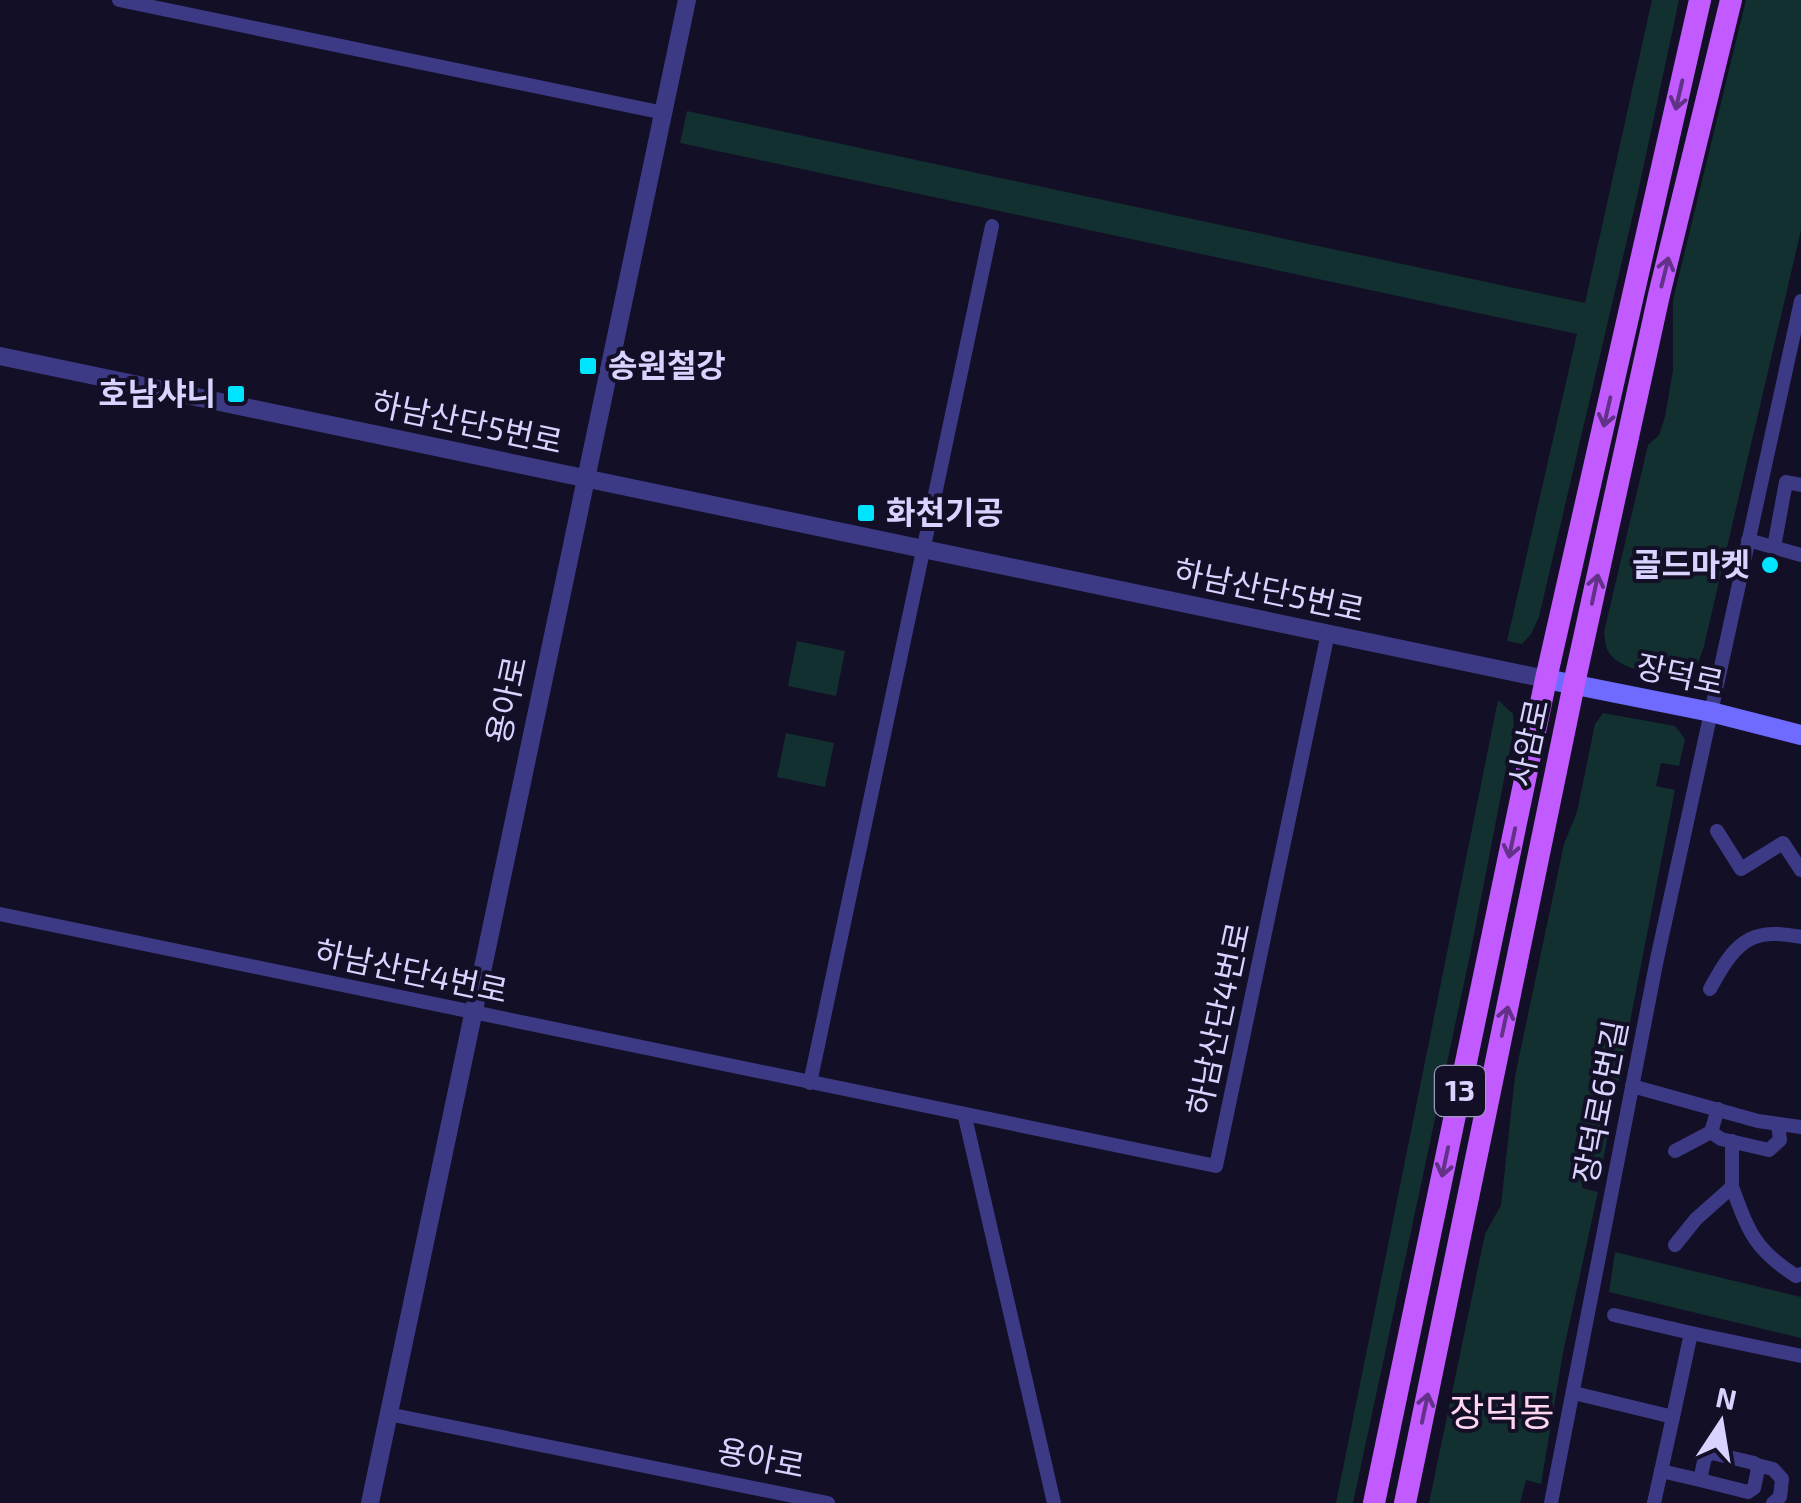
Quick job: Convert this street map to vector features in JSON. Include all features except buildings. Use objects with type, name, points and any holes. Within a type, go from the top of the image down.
[{"type":"main road","name":"사암로","points":[[1374,1503],[1546,680],[1700,0]]},
{"type":"main road","name":"사암로","points":[[1405,1503],[1574,684],[1659,295],[1731,0]]},
{"type":"main road","name":"장덕로","points":[[1546,680],[1711,712],[1801,735]]},
{"type":"street","points":[[119,0],[664,112]]},
{"type":"street","name":"용아로","points":[[370,1503],[687,0]]},
{"type":"street","points":[[810,1083],[992,226]]},
{"type":"street","name":"장덕로6번길","points":[[1551,1503],[1632,1086],[1801,301]]},
{"type":"street","name":"하남산단5번로","points":[[0,356],[1546,680]]},
{"type":"street","points":[[1774,548],[1786,482],[1801,485]]},
{"type":"street","points":[[1748,540],[1801,555]]},
{"type":"street","name":"하남산단4번로","points":[[0,914],[1216,1166],[1328,633]]},
{"type":"street","points":[[1717,830],[1741,868],[1784,843],[1800,866]]},
{"type":"street","points":[[1710,989],[1727,958],[1742,942],[1770,932],[1801,937]]},
{"type":"street","points":[[1632,1086],[1801,1128]]},
{"type":"street","points":[[1675,1151],[1711,1132],[1718,1110]]},
{"type":"street","points":[[965,1117],[1054,1503]]},
{"type":"street","points":[[1711,1132],[1769,1150],[1780,1140],[1778,1124]]},
{"type":"street","points":[[1732,1141],[1732,1187],[1751,1237],[1776,1263],[1796,1276],[1801,1274]]},
{"type":"street","points":[[1675,1244],[1732,1187]]},
{"type":"street","points":[[1614,1315],[1801,1356]]},
{"type":"street","points":[[1654,1503],[1692,1333]]},
{"type":"street","points":[[1574,1393],[1673,1417]]},
{"type":"street","name":"용아로","points":[[388,1414],[828,1503]]},
{"type":"street","points":[[1700,1480],[1708,1454],[1773,1469],[1782,1479],[1780,1498],[1773,1503]]},
{"type":"street","points":[[1661,1471],[1751,1491],[1757,1465]]},
{"type":"green space","points":[[1652,0],[1679,0],[1539,617],[1522,644],[1507,641],[1577,334],[680,143],[687,111],[1585,303]]},
{"type":"green space","points":[[1746,0],[1801,0],[1801,230],[1704,646],[1697,666],[1686,676],[1654,673],[1612,657],[1604,632],[1648,445],[1659,435],[1665,417],[1673,370],[1673,300]]},
{"type":"green space","points":[[797,641],[845,651],[836,696],[788,686]]},
{"type":"green space","points":[[1498,700],[1513,714],[1514,728],[1470,955],[1353,1503],[1336,1503]]},
{"type":"green space","points":[[1603,713],[1675,726],[1685,739],[1679,766],[1661,763],[1656,786],[1675,790],[1603,1161],[1588,1158],[1582,1188],[1598,1192],[1563,1353],[1541,1484],[1526,1480],[1520,1503],[1429,1503],[1485,1234],[1501,1205],[1515,1076],[1564,844],[1577,812],[1595,724]]},
{"type":"green space","points":[[786,733],[834,743],[825,787],[777,777]]},
{"type":"green space","points":[[1615,1252],[1801,1297],[1801,1338],[1609,1292]]},
{"type":"place","name":"송원철강","points":[[588,366]]},
{"type":"place","name":"호남샤니","points":[[236,394]]},
{"type":"place","name":"화천기공","points":[[866,513]]},
{"type":"place","name":"골드마켓","points":[[1770,565]]},
{"type":"district","name":"장덕동","points":[[1502,1413]]}]
